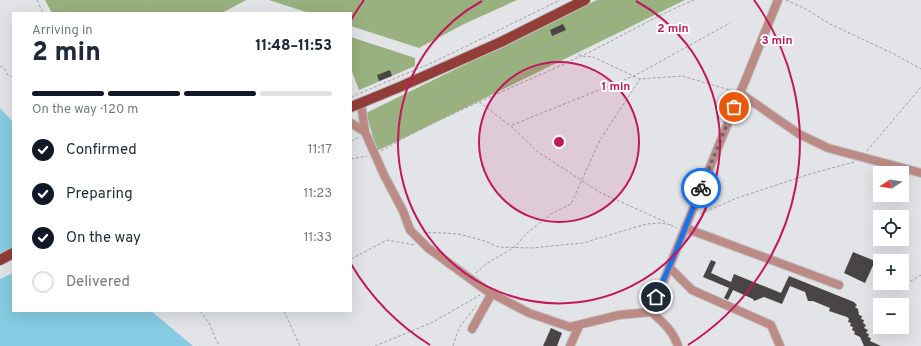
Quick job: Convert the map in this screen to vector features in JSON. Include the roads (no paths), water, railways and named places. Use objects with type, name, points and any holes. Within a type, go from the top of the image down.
[{"type":"main road","points":[[352,107],[501,42],[585,0]]},
{"type":"main road","points":[[0,260],[12,254]]},
{"type":"street","points":[[651,312],[778,0]]},
{"type":"street","points":[[740,93],[799,134],[828,148],[921,173]]},
{"type":"street","points":[[361,103],[365,134],[403,211],[410,230],[428,248],[489,292],[529,313],[563,326],[570,327],[619,315],[651,312],[667,325],[678,346]]},
{"type":"street","points":[[352,124],[365,134]]},
{"type":"street","points":[[684,230],[839,285]]},
{"type":"street","points":[[669,267],[692,290],[771,325],[780,346]]},
{"type":"street","points":[[472,329],[489,292]]},
{"type":"street","points":[[570,346],[578,326]]},
{"type":"water","points":[[0,108],[12,121],[12,312],[152,312],[193,346],[0,346]]}]
